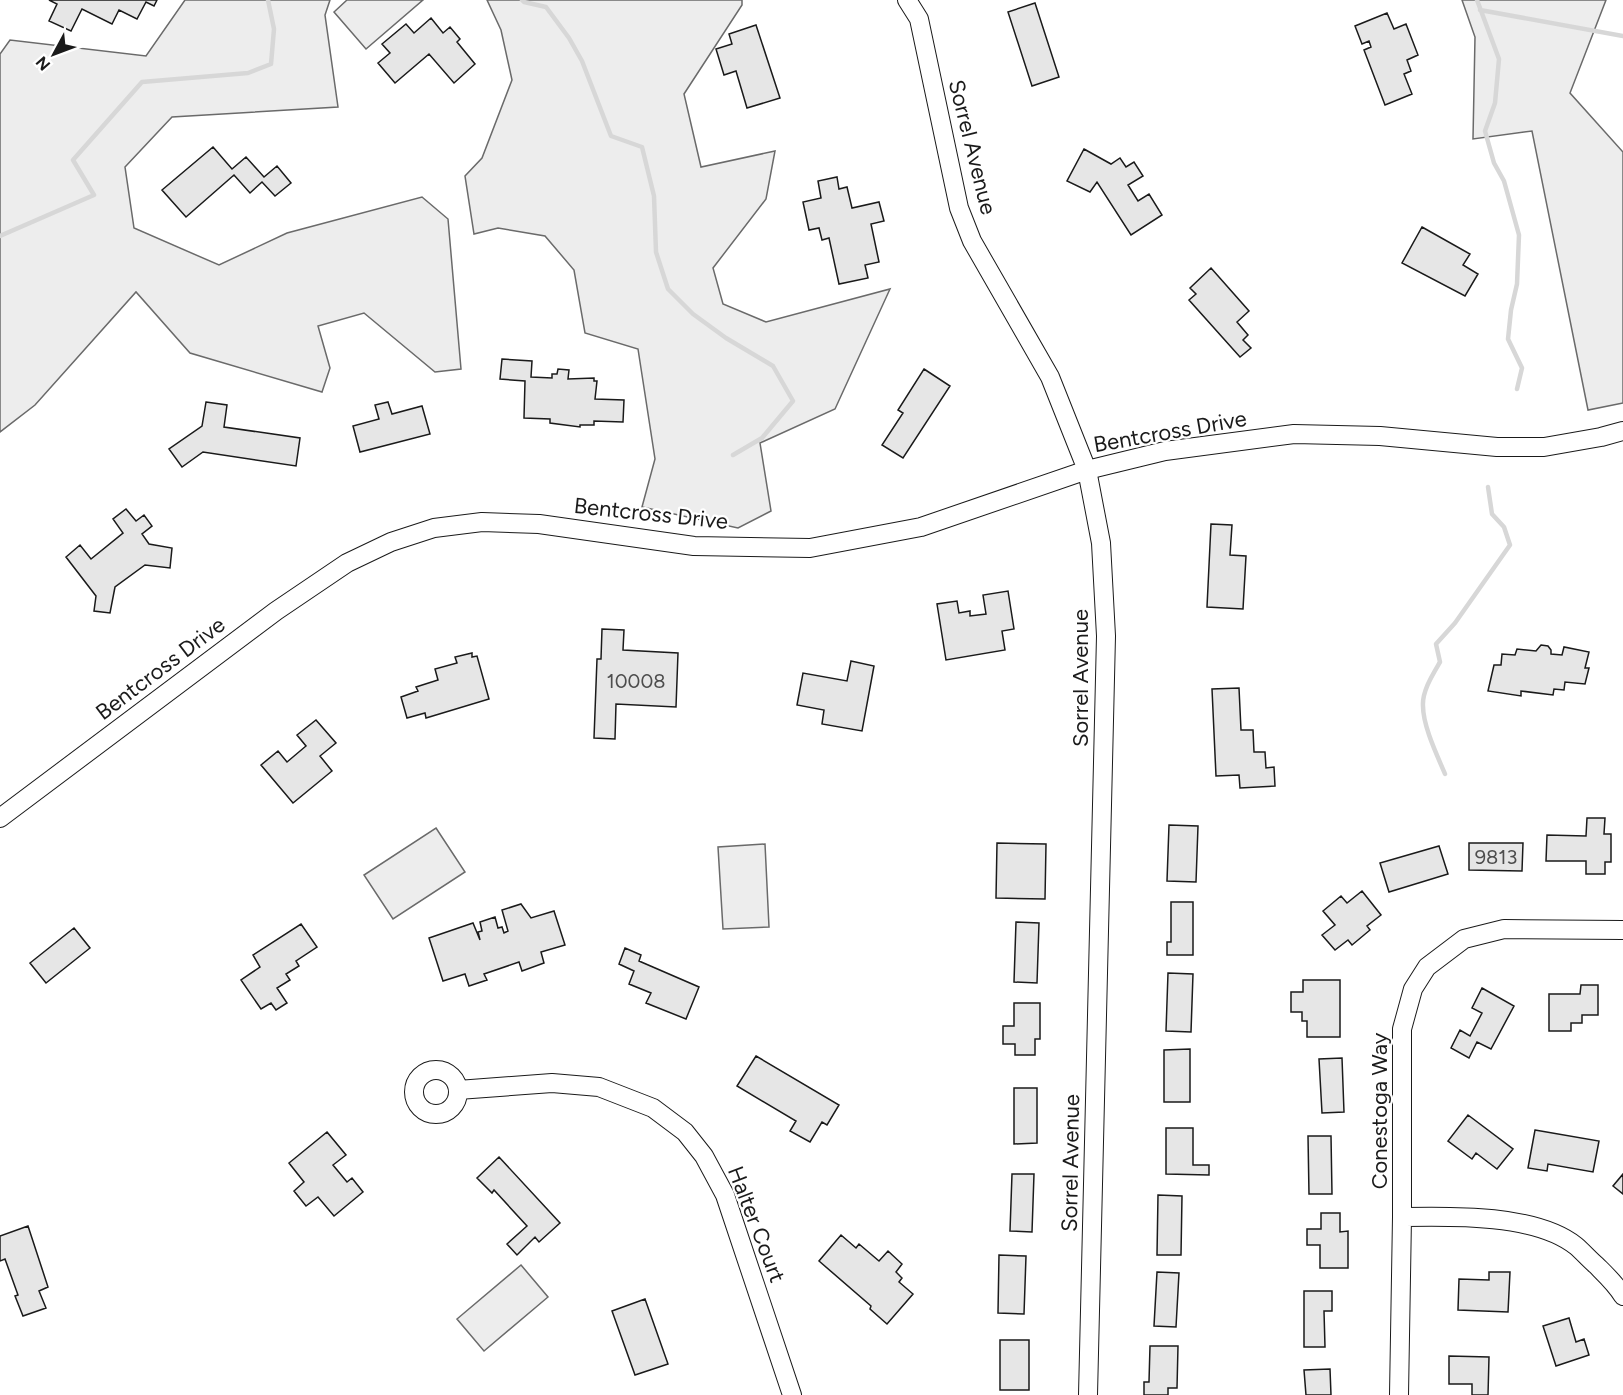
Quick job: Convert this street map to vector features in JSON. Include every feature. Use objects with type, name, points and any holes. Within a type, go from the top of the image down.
[{"type":"street","name":"Sorrel Avenue","points":[[907,0],[919,19],[959,208],[972,241],[1050,377],[1087,470],[1101,543],[1106,636],[1088,1395]]},
{"type":"street","name":"Bentcross Drive","points":[[0,818],[312,586],[347,564],[391,542],[434,528],[482,522],[539,524],[694,546],[810,548],[921,527],[1087,470],[1165,451],[1294,434],[1380,436],[1497,447],[1544,447],[1623,431]]},
{"type":"street","name":"Conestoga Way","points":[[1399,1395],[1402,1029],[1413,989],[1427,967],[1464,939],[1504,929],[1623,930]]},
{"type":"street","name":"Halter Court","points":[[458,1090],[552,1083],[599,1087],[653,1108],[685,1132],[704,1156],[724,1195],[792,1395]]},
{"type":"street","points":[[1402,1217],[1448,1216],[1510,1221],[1550,1231],[1575,1245],[1616,1284],[1623,1296]]},
{"type":"shaded area","points":[[185,0],[330,0],[325,15],[338,107],[172,117],[125,167],[134,228],[219,265],[287,233],[422,197],[448,219],[461,369],[435,372],[364,313],[318,326],[330,368],[322,392],[190,353],[136,292],[35,405],[0,432],[0,54],[10,40],[146,56]]},
{"type":"shaded area","points":[[347,0],[423,0],[366,49],[334,12]]},
{"type":"shaded area","points":[[487,0],[742,0],[742,5],[684,94],[701,167],[775,151],[766,199],[713,268],[723,304],[766,322],[890,289],[835,409],[760,443],[771,511],[738,528],[642,507],[655,459],[638,349],[585,333],[574,270],[545,236],[498,228],[474,234],[465,176],[482,158],[512,80],[501,30]]},
{"type":"shaded area","points":[[1462,0],[1606,0],[1570,93],[1623,152],[1623,403],[1588,410],[1532,131],[1473,139],[1475,37]]},
{"type":"shaded area","points":[[436,828],[465,872],[393,919],[364,875]]},
{"type":"shaded area","points":[[765,844],[769,927],[723,929],[718,847]]},
{"type":"shaded area","points":[[521,1265],[548,1297],[484,1351],[457,1319]]},
{"type":"building","points":[[49,0],[157,0],[154,6],[146,2],[137,19],[119,10],[112,24],[82,9],[71,31],[49,21],[57,4]]},
{"type":"building","points":[[1035,3],[1059,77],[1032,86],[1008,12]]},
{"type":"building","points":[[1387,13],[1394,29],[1406,24],[1418,55],[1407,60],[1411,71],[1404,74],[1412,94],[1385,105],[1364,50],[1371,47],[1369,41],[1362,44],[1355,26]]},
{"type":"building","points":[[431,18],[443,33],[450,27],[460,39],[457,42],[475,64],[454,83],[429,54],[395,83],[378,63],[390,53],[382,44],[406,24],[414,33]]},
{"type":"building","points":[[756,25],[780,98],[747,108],[736,71],[724,75],[716,49],[732,44],[729,34]]},
{"type":"building","points":[[213,147],[232,169],[246,157],[264,177],[277,166],[291,183],[275,196],[262,182],[250,193],[234,175],[186,217],[162,190]]},
{"type":"building","points":[[1084,149],[1111,164],[1120,158],[1126,167],[1134,162],[1143,176],[1128,185],[1138,201],[1149,194],[1162,215],[1131,235],[1097,182],[1090,192],[1067,181]]},
{"type":"building","points":[[837,177],[839,189],[847,187],[852,208],[879,202],[884,221],[871,224],[879,262],[865,265],[868,278],[839,284],[829,238],[822,240],[819,228],[809,230],[803,202],[821,198],[818,181]]},
{"type":"building","points":[[1422,227],[1470,254],[1463,265],[1478,274],[1465,296],[1402,263]]},
{"type":"building","points":[[1211,268],[1249,311],[1237,322],[1248,335],[1243,340],[1251,348],[1240,357],[1189,300],[1196,294],[1190,288]]},
{"type":"building","points":[[502,359],[532,361],[531,377],[552,378],[552,374],[557,374],[558,369],[569,370],[568,379],[594,378],[594,381],[597,381],[595,399],[624,400],[623,422],[594,421],[594,425],[580,425],[580,427],[550,423],[550,419],[524,418],[525,381],[500,379]]},
{"type":"building","points":[[924,369],[950,386],[903,458],[882,445],[903,413],[898,410]]},
{"type":"building","points":[[206,402],[227,405],[224,427],[300,438],[296,466],[203,452],[182,467],[169,449],[202,426]]},
{"type":"building","points":[[388,402],[392,414],[422,406],[430,434],[360,452],[353,426],[379,419],[375,405]]},
{"type":"building","points":[[126,509],[136,521],[144,515],[152,526],[142,534],[149,544],[172,548],[170,568],[145,565],[115,587],[110,613],[94,611],[96,596],[66,557],[80,545],[91,559],[123,533],[113,519]]},
{"type":"building","points":[[1211,524],[1232,525],[1230,555],[1246,556],[1243,609],[1207,607]]},
{"type":"building","points":[[1008,591],[1014,629],[1002,631],[1005,650],[946,660],[937,604],[957,601],[959,613],[970,611],[970,616],[986,614],[983,595]]},
{"type":"building","points":[[602,629],[624,630],[623,650],[678,653],[676,707],[616,704],[615,739],[594,738],[597,659],[601,659]]},
{"type":"building","points":[[1541,645],[1548,646],[1551,654],[1562,655],[1564,647],[1589,652],[1585,668],[1589,668],[1585,684],[1565,682],[1564,690],[1554,689],[1553,695],[1521,691],[1521,696],[1488,691],[1494,665],[1501,665],[1502,654],[1515,655],[1517,649],[1536,651]]},
{"type":"building","points":[[472,653],[472,657],[477,656],[489,699],[426,718],[425,713],[407,718],[401,697],[418,691],[416,687],[438,680],[435,669],[457,663],[455,657]]},
{"type":"building","points":[[851,661],[874,666],[862,731],[822,724],[824,710],[797,705],[803,673],[847,681]]},
{"type":"building","points":[[1239,688],[1241,730],[1253,730],[1254,752],[1265,752],[1266,768],[1274,767],[1275,786],[1240,788],[1239,775],[1216,776],[1212,689]]},
{"type":"building","points":[[316,720],[336,743],[320,756],[332,771],[293,803],[261,765],[278,751],[287,762],[306,746],[297,735]]},
{"type":"building","points":[[1587,818],[1605,818],[1604,834],[1611,834],[1611,862],[1605,862],[1605,874],[1586,874],[1586,861],[1546,861],[1547,835],[1586,836]]},
{"type":"building","points":[[1169,825],[1198,826],[1196,882],[1167,881]]},
{"type":"building","points":[[997,843],[1046,844],[1045,899],[996,898]]},
{"type":"building","points":[[1469,843],[1523,843],[1522,871],[1469,870]]},
{"type":"building","points":[[1439,846],[1448,874],[1389,892],[1380,863]]},
{"type":"building","points":[[1362,891],[1381,915],[1367,926],[1370,930],[1352,945],[1348,940],[1335,950],[1322,935],[1335,925],[1323,911],[1341,896],[1347,903]]},
{"type":"building","points":[[1171,902],[1193,902],[1193,955],[1167,955],[1167,942],[1171,942]]},
{"type":"building","points":[[521,904],[531,918],[554,911],[565,945],[541,952],[544,963],[522,971],[519,962],[484,974],[487,980],[469,986],[465,974],[443,981],[429,938],[473,923],[480,940],[478,932],[482,931],[480,922],[495,917],[498,928],[502,927],[504,933],[508,931],[502,910]]},
{"type":"building","points":[[1016,922],[1039,923],[1037,983],[1014,982]]},
{"type":"building","points":[[301,924],[317,947],[296,961],[299,966],[286,974],[290,980],[277,988],[287,1003],[276,1010],[271,1003],[261,1009],[241,980],[260,967],[253,955]]},
{"type":"building","points":[[74,928],[90,948],[46,983],[30,963]]},
{"type":"building","points":[[625,948],[641,955],[639,961],[699,987],[686,1019],[646,1003],[651,993],[629,984],[634,971],[619,964]]},
{"type":"building","points":[[1168,973],[1193,974],[1191,1032],[1166,1031]]},
{"type":"building","points":[[1303,980],[1340,980],[1340,1037],[1307,1037],[1307,1021],[1302,1021],[1302,1012],[1291,1012],[1291,992],[1303,992]]},
{"type":"building","points":[[1581,985],[1598,985],[1598,1015],[1582,1015],[1582,1023],[1571,1023],[1571,1031],[1549,1031],[1549,994],[1580,994]]},
{"type":"building","points":[[1482,988],[1514,1006],[1491,1049],[1477,1042],[1469,1058],[1451,1048],[1460,1030],[1470,1036],[1482,1013],[1472,1008]]},
{"type":"building","points":[[1014,1003],[1040,1003],[1040,1039],[1035,1039],[1035,1055],[1015,1055],[1015,1044],[1003,1044],[1003,1026],[1014,1026]]},
{"type":"building","points":[[1190,1049],[1190,1102],[1164,1102],[1164,1050]]},
{"type":"building","points":[[756,1056],[839,1105],[827,1125],[822,1122],[810,1142],[790,1131],[796,1121],[737,1086]]},
{"type":"building","points":[[1342,1058],[1344,1112],[1322,1113],[1319,1059]]},
{"type":"building","points":[[1014,1088],[1037,1088],[1037,1143],[1014,1144]]},
{"type":"building","points":[[1468,1115],[1513,1149],[1497,1169],[1476,1153],[1472,1159],[1448,1141]]},
{"type":"building","points":[[1166,1128],[1193,1128],[1193,1165],[1209,1165],[1209,1175],[1166,1174]]},
{"type":"building","points":[[1535,1130],[1599,1141],[1593,1172],[1548,1164],[1547,1171],[1528,1168]]},
{"type":"building","points":[[327,1132],[346,1155],[333,1165],[347,1182],[352,1178],[363,1192],[334,1216],[318,1197],[306,1206],[294,1191],[304,1182],[289,1163]]},
{"type":"building","points":[[1308,1136],[1331,1136],[1332,1194],[1309,1194]]},
{"type":"building","points":[[499,1157],[560,1223],[539,1242],[535,1237],[517,1255],[507,1244],[527,1226],[494,1190],[492,1193],[477,1178]]},
{"type":"building","points":[[1012,1174],[1034,1174],[1032,1232],[1010,1231]]},
{"type":"building","points":[[1623,1174],[1623,1194],[1613,1186]]},
{"type":"building","points":[[1158,1195],[1182,1196],[1181,1255],[1157,1255]]},
{"type":"building","points":[[1321,1213],[1340,1213],[1340,1232],[1348,1231],[1348,1268],[1320,1268],[1320,1245],[1307,1245],[1307,1229],[1321,1229]]},
{"type":"building","points":[[28,1226],[48,1287],[39,1291],[46,1308],[23,1316],[5,1259],[0,1261],[0,1236]]},
{"type":"building","points":[[841,1235],[856,1248],[859,1244],[879,1261],[888,1251],[902,1264],[896,1272],[902,1278],[899,1282],[913,1294],[887,1324],[870,1309],[871,1306],[819,1261]]},
{"type":"building","points":[[999,1255],[1026,1256],[1024,1314],[998,1313]]},
{"type":"building","points":[[1157,1272],[1179,1273],[1176,1327],[1154,1326]]},
{"type":"building","points":[[1489,1272],[1510,1272],[1508,1312],[1458,1310],[1459,1279],[1489,1280]]},
{"type":"building","points":[[1304,1291],[1332,1291],[1332,1311],[1324,1311],[1325,1347],[1304,1347]]},
{"type":"building","points":[[645,1299],[668,1364],[635,1375],[612,1311]]},
{"type":"building","points":[[1569,1318],[1576,1342],[1584,1339],[1589,1355],[1556,1366],[1543,1326]]},
{"type":"building","points":[[1000,1340],[1029,1340],[1029,1390],[1000,1390]]},
{"type":"building","points":[[1150,1346],[1178,1346],[1177,1388],[1168,1388],[1168,1395],[1144,1395],[1144,1382],[1149,1382]]},
{"type":"building","points":[[1449,1356],[1489,1357],[1488,1395],[1472,1395],[1472,1384],[1449,1384]]},
{"type":"building","points":[[1330,1369],[1331,1395],[1306,1395],[1304,1370]]},
{"type":"waterway","points":[[0,236],[94,195],[73,160],[142,82],[248,73],[271,64],[274,29],[268,0]]},
{"type":"waterway","points":[[522,0],[546,7],[569,38],[582,61],[611,136],[642,147],[654,196],[656,252],[668,289],[693,314],[726,338],[773,366],[793,401],[762,438],[733,455]]},
{"type":"waterway","points":[[1477,0],[1499,59],[1495,103],[1485,131],[1494,163],[1504,181],[1519,235],[1517,284],[1508,339],[1522,368],[1517,389]]},
{"type":"waterway","points":[[1480,10],[1623,36]]},
{"type":"waterway","points":[[1445,774],[1428,731],[1423,700],[1428,683],[1440,662],[1436,644],[1455,623],[1510,545],[1504,527],[1492,514],[1488,487]]}]
